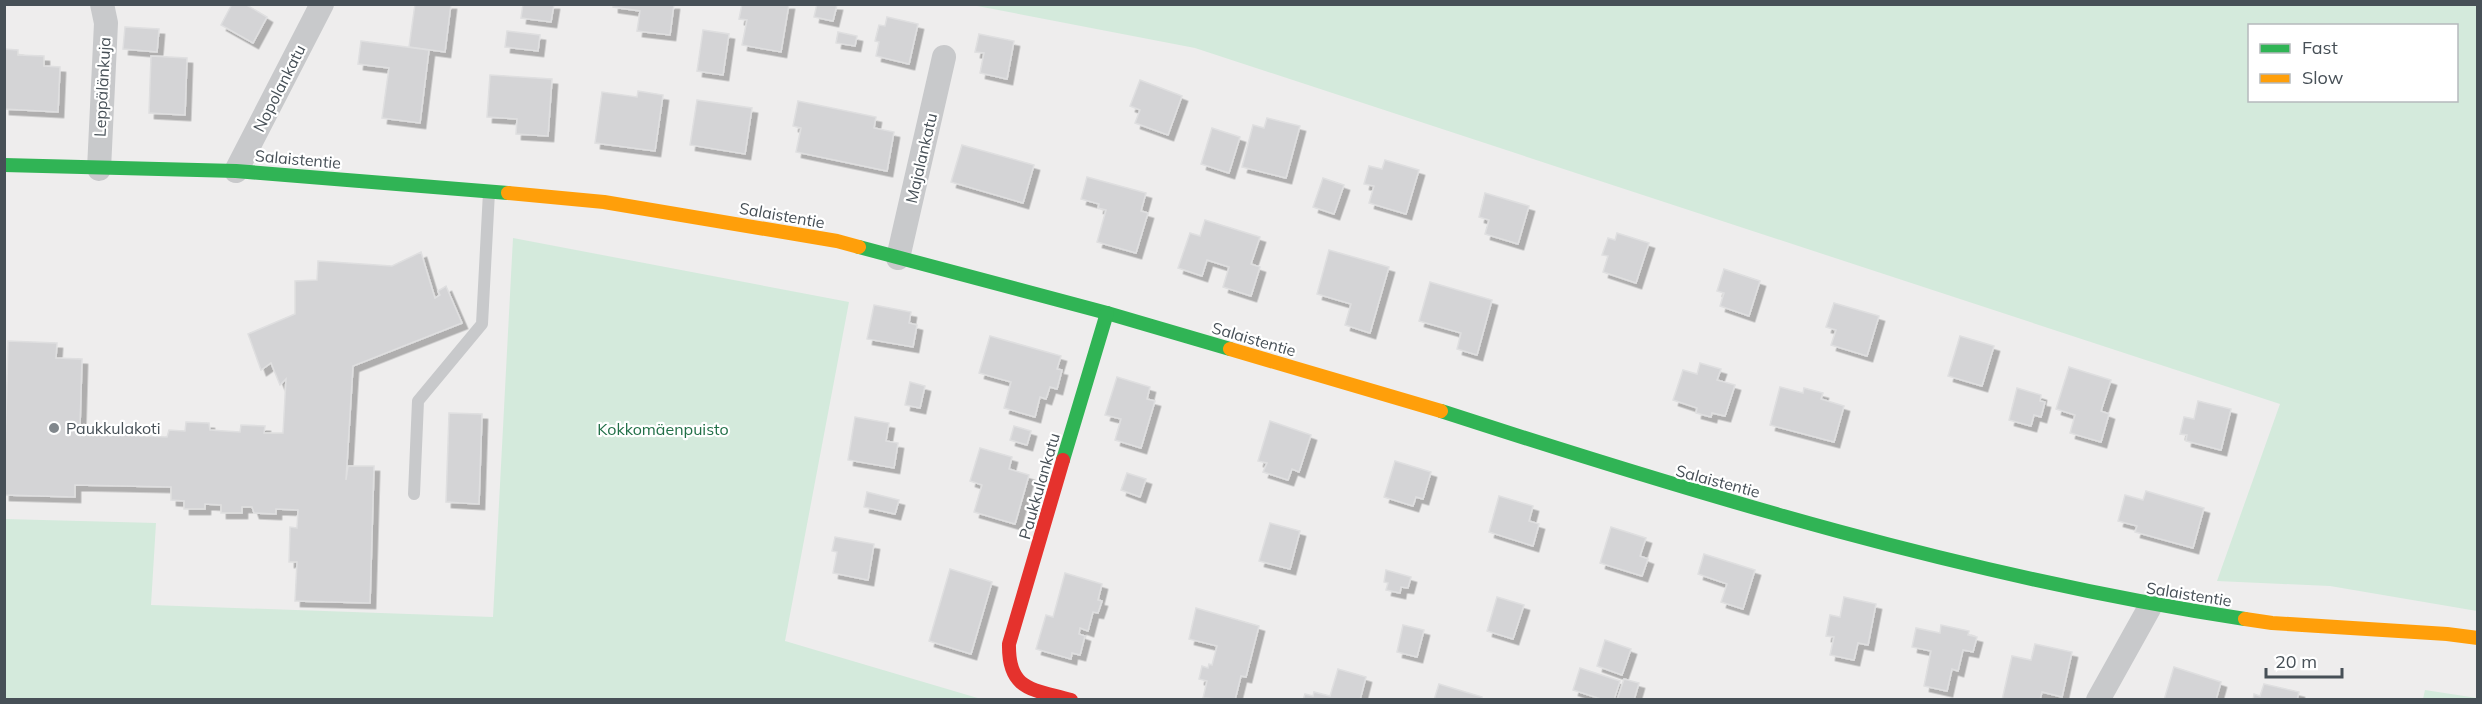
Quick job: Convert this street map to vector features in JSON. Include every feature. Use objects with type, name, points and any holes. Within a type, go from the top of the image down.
[{"type":"street","name":"Leppälänkuja","points":[[99,169],[106,23],[102,4]]},
{"type":"street","name":"Nopolankatu","points":[[236,171],[322,4]]},
{"type":"street","name":"Majalankatu","points":[[897,258],[944,57]]},
{"type":"street","name":"Salaistentie","points":[[4,165],[236,171],[604,201],[837,240],[1107,313],[1419,404],[1654,480],[1916,551],[2151,605],[2272,623],[2478,638]]},
{"type":"street","name":"Paukkulankatu","points":[[1071,699],[1030,688],[1020,681],[1010,670],[1009,644],[1107,313]]},
{"type":"street","points":[[2098,699],[2151,605]]},
{"type":"lane","points":[[414,494],[418,401],[482,324],[489,191]]},
{"type":"green space","points":[[972,5],[2477,5],[2477,611],[2330,586],[2217,581],[2280,404],[1195,48]]},
{"type":"green space","name":"Kokkomäenpuisto","points":[[513,238],[849,302],[785,641],[981,699],[5,699],[5,519],[156,523],[151,605],[493,617]]},
{"type":"green space","points":[[2425,690],[2477,698],[2477,699],[2423,699]]},
{"type":"building","points":[[232,4],[245,4],[267,17],[253,43],[221,25]]},
{"type":"building","points":[[415,4],[451,4],[445,52],[409,47]]},
{"type":"building","points":[[523,4],[554,4],[551,22],[521,18]]},
{"type":"building","points":[[613,4],[674,4],[670,35],[637,31],[640,11],[613,7]]},
{"type":"building","points":[[742,4],[789,4],[781,52],[742,45],[747,20],[739,19]]},
{"type":"building","points":[[817,4],[837,5],[833,21],[814,17]]},
{"type":"building","points":[[887,17],[918,24],[909,64],[876,56],[879,42],[875,41],[879,25],[885,26]]},
{"type":"building","points":[[125,27],[159,29],[157,52],[123,49]]},
{"type":"building","points":[[703,30],[729,34],[723,75],[697,71]]},
{"type":"building","points":[[507,31],[540,35],[538,51],[505,47]]},
{"type":"building","points":[[838,32],[857,36],[855,46],[836,43]]},
{"type":"building","points":[[979,34],[1014,41],[1007,79],[980,73],[984,53],[975,52]]},
{"type":"building","points":[[361,41],[429,50],[420,123],[382,118],[389,68],[358,64]]},
{"type":"building","points":[[4,49],[18,50],[18,55],[44,56],[44,66],[60,67],[58,112],[4,109]]},
{"type":"building","points":[[151,56],[187,58],[185,115],[149,113]]},
{"type":"building","points":[[490,75],[552,79],[548,136],[516,134],[517,119],[487,117]]},
{"type":"building","points":[[1140,80],[1182,96],[1168,135],[1135,123],[1140,110],[1130,106]]},
{"type":"building","points":[[638,91],[663,95],[655,151],[595,143],[602,92],[637,97]]},
{"type":"building","points":[[697,100],[752,108],[745,154],[690,145]]},
{"type":"building","points":[[798,101],[876,117],[874,128],[894,132],[887,171],[796,152],[801,128],[793,126]]},
{"type":"building","points":[[1267,118],[1300,126],[1286,178],[1242,167],[1253,125],[1264,128]]},
{"type":"building","points":[[1212,128],[1240,137],[1229,173],[1201,164]]},
{"type":"building","points":[[962,145],[1034,165],[1023,203],[951,182]]},
{"type":"building","points":[[1385,160],[1419,170],[1406,214],[1369,203],[1374,186],[1364,184],[1369,166],[1382,169]]},
{"type":"building","points":[[1087,177],[1146,193],[1141,211],[1148,213],[1136,253],[1097,242],[1106,210],[1098,208],[1099,204],[1081,199]]},
{"type":"building","points":[[1323,178],[1344,185],[1334,214],[1313,207]]},
{"type":"building","points":[[1485,193],[1529,206],[1518,244],[1485,234],[1489,220],[1479,217]]},
{"type":"building","points":[[1205,220],[1260,237],[1251,264],[1260,267],[1251,296],[1223,287],[1229,267],[1207,260],[1202,276],[1178,268],[1190,233],[1200,236]]},
{"type":"building","points":[[1617,233],[1649,243],[1636,283],[1603,272],[1608,256],[1602,255],[1608,238],[1615,240]]},
{"type":"building","points":[[1329,250],[1389,267],[1370,333],[1345,325],[1351,304],[1317,294]]},
{"type":"building","name":"Paukkulakoti","points":[[421,252],[435,298],[440,295],[438,291],[446,286],[462,323],[353,366],[346,480],[348,466],[374,466],[370,603],[295,601],[297,562],[289,562],[290,527],[297,528],[298,510],[276,509],[276,514],[254,513],[252,507],[242,507],[242,513],[221,513],[221,505],[205,504],[205,509],[184,509],[184,501],[171,500],[171,487],[75,485],[75,497],[4,495],[8,341],[57,343],[56,358],[82,359],[80,427],[125,428],[125,435],[167,437],[169,430],[185,431],[186,422],[209,423],[210,430],[240,432],[241,425],[265,426],[264,433],[283,433],[286,379],[280,385],[271,363],[261,370],[248,334],[295,314],[295,281],[317,280],[318,261],[392,266]]},
{"type":"building","points":[[1724,269],[1760,281],[1749,316],[1720,306],[1724,293],[1717,291]]},
{"type":"building","points":[[1430,282],[1492,300],[1477,355],[1457,349],[1461,333],[1419,321]]},
{"type":"building","points":[[1834,303],[1879,316],[1867,356],[1831,345],[1836,330],[1826,327]]},
{"type":"building","points":[[874,305],[911,312],[909,323],[917,325],[913,347],[867,339]]},
{"type":"building","points":[[990,336],[1061,356],[1057,369],[1062,370],[1057,389],[1050,387],[1046,399],[1040,397],[1035,417],[1004,408],[1011,382],[979,373]]},
{"type":"building","points":[[1960,336],[1994,346],[1982,386],[1948,376]]},
{"type":"building","points":[[1700,363],[1721,369],[1717,380],[1735,385],[1725,416],[1712,413],[1711,417],[1696,413],[1697,408],[1673,400],[1683,370],[1697,374]]},
{"type":"building","points":[[2069,367],[2111,380],[2101,411],[2109,414],[2101,442],[2070,433],[2075,415],[2056,409]]},
{"type":"building","points":[[1117,377],[1150,387],[1147,399],[1155,401],[1141,448],[1115,440],[1121,419],[1105,415]]},
{"type":"building","points":[[910,382],[925,386],[920,408],[905,405]]},
{"type":"building","points":[[1780,387],[1803,393],[1804,388],[1823,393],[1821,399],[1844,406],[1834,442],[1770,425]]},
{"type":"building","points":[[2017,388],[2041,395],[2040,401],[2045,402],[2041,417],[2034,415],[2031,426],[2009,420]]},
{"type":"building","points":[[2198,401],[2231,409],[2221,450],[2186,441],[2187,435],[2180,434],[2184,417],[2194,419]]},
{"type":"building","points":[[449,413],[482,414],[479,504],[446,502]]},
{"type":"building","points":[[855,417],[889,423],[886,441],[898,443],[894,468],[848,460]]},
{"type":"building","points":[[1270,421],[1311,435],[1299,472],[1292,469],[1288,480],[1263,472],[1267,463],[1258,461]]},
{"type":"building","points":[[1014,426],[1031,431],[1027,445],[1010,440]]},
{"type":"building","points":[[980,448],[1012,457],[1009,469],[1029,475],[1015,524],[974,512],[982,485],[970,481]]},
{"type":"building","points":[[1395,461],[1431,472],[1423,499],[1416,497],[1413,506],[1384,497]]},
{"type":"building","points":[[1127,473],[1146,479],[1140,497],[1121,490]]},
{"type":"building","points":[[2146,491],[2204,508],[2193,548],[2135,532],[2137,526],[2118,521],[2125,495],[2143,500]]},
{"type":"building","points":[[867,492],[899,500],[895,514],[864,507]]},
{"type":"building","points":[[1499,496],[1533,506],[1529,521],[1539,524],[1533,546],[1489,532]]},
{"type":"building","points":[[1270,523],[1300,531],[1290,569],[1259,561]]},
{"type":"building","points":[[1611,527],[1646,538],[1640,556],[1648,559],[1642,576],[1600,563]]},
{"type":"building","points":[[835,537],[874,544],[868,580],[833,573],[837,552],[832,551]]},
{"type":"building","points":[[1704,554],[1755,570],[1743,609],[1721,602],[1727,584],[1698,574]]},
{"type":"building","points":[[950,569],[992,582],[971,654],[929,641]]},
{"type":"building","points":[[1386,570],[1411,577],[1408,588],[1401,587],[1400,593],[1386,590],[1388,583],[1384,582]]},
{"type":"building","points":[[1065,573],[1102,584],[1098,600],[1102,601],[1098,613],[1093,612],[1088,631],[1080,628],[1079,634],[1085,636],[1080,655],[1072,653],[1071,659],[1036,649],[1046,615],[1053,617]]},
{"type":"building","points":[[1497,597],[1524,605],[1513,639],[1487,631]]},
{"type":"building","points":[[1844,597],[1876,604],[1868,645],[1858,643],[1854,660],[1830,655],[1834,637],[1826,636],[1830,615],[1840,617]]},
{"type":"building","points":[[1196,608],[1259,626],[1246,677],[1241,676],[1235,700],[1203,698],[1207,681],[1199,679],[1202,666],[1208,668],[1209,664],[1212,665],[1217,646],[1189,639]]},
{"type":"building","points":[[1403,625],[1424,630],[1417,657],[1397,652]]},
{"type":"building","points":[[1941,625],[1969,631],[1968,635],[1977,637],[1973,652],[1963,650],[1958,671],[1952,669],[1947,691],[1924,686],[1931,651],[1912,647],[1916,628],[1940,633]]},
{"type":"building","points":[[1605,640],[1631,649],[1622,675],[1597,666]]},
{"type":"building","points":[[2035,644],[2072,652],[2062,697],[2042,692],[2040,700],[2002,700],[2012,656],[2031,660]]},
{"type":"building","points":[[2174,667],[2221,682],[2216,700],[2164,700]]},
{"type":"building","points":[[1580,668],[1620,681],[1614,700],[1604,700],[1573,690]]},
{"type":"building","points":[[1338,669],[1366,677],[1360,700],[1303,700],[1305,694],[1313,696],[1314,692],[1330,696]]},
{"type":"building","points":[[1624,679],[1639,683],[1634,700],[1617,700]]},
{"type":"building","points":[[1439,684],[1482,697],[1481,700],[1434,700]]},
{"type":"building","points":[[2264,684],[2299,692],[2297,700],[2253,700],[2254,694],[2260,696]]},
{"type":"traffic: fast","points":[[4,165],[236,171],[508,193]]},
{"type":"traffic: fast","points":[[859,247],[1107,313],[1230,349]]},
{"type":"traffic: fast","points":[[1063,460],[1107,313]]},
{"type":"traffic: fast","points":[[1441,411],[1639,474],[1839,532],[2041,581],[2143,602],[2245,619]]},
{"type":"traffic: slow","points":[[508,193],[604,202],[837,241],[859,247]]},
{"type":"traffic: slow","points":[[1230,349],[1441,411]]},
{"type":"traffic: slow","points":[[2245,619],[2478,638]]},
{"type":"traffic: jam","points":[[1063,460],[1009,644],[1013,671],[1018,679],[1034,690],[1071,700]]},
{"type":"place","name":"Paukkulakoti","points":[[54,428]]}]
